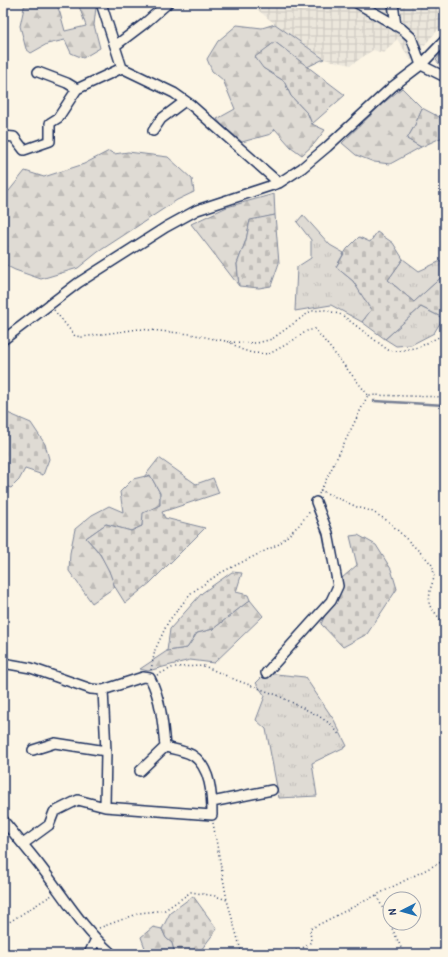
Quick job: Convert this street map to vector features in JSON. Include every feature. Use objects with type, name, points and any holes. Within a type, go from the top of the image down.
[{"type":"street","points":[[100,3],[122,68],[174,93],[185,101],[279,183]]},
{"type":"street","points":[[115,46],[168,3]]},
{"type":"street","points":[[357,3],[384,17],[402,29],[411,37],[421,66],[445,77]]},
{"type":"street","points":[[393,3],[396,26]]},
{"type":"street","points":[[3,340],[78,283],[166,227],[197,210],[279,183],[302,168],[392,87],[421,66],[445,40]]},
{"type":"street","points":[[3,136],[14,137],[24,150],[50,141],[50,123],[58,118],[77,89],[122,68]]},
{"type":"street","points":[[38,72],[68,83],[77,89]]},
{"type":"street","points":[[153,132],[161,119],[185,101]]},
{"type":"street","points":[[266,673],[331,602],[338,586],[328,533],[316,502]]},
{"type":"street","points":[[3,662],[31,668],[91,688],[103,690],[143,677],[150,678],[155,688],[163,723],[165,747]]},
{"type":"street","points":[[103,690],[106,751],[105,807]]},
{"type":"street","points":[[33,750],[56,743],[106,751]]},
{"type":"street","points":[[140,771],[165,747]]},
{"type":"street","points":[[23,844],[49,825],[54,812],[78,800],[105,807],[212,815],[212,794],[204,767],[192,755],[165,747]]},
{"type":"street","points":[[212,802],[272,790]]},
{"type":"street","points":[[3,820],[58,890],[79,921],[112,954]]},
{"type":"street","points":[[89,954],[96,939]]},
{"type":"path","points":[[50,305],[75,336],[82,337],[139,329],[190,334],[230,342],[257,343],[272,339],[311,311],[325,310],[342,315],[388,350],[398,351],[419,347],[441,336],[445,328]]},
{"type":"path","points":[[230,342],[240,349],[252,353],[269,354],[289,343],[306,331],[315,329],[368,395],[445,397]]},
{"type":"path","points":[[150,678],[155,650],[168,622],[191,593],[220,573],[279,544],[298,525],[316,502],[320,490],[368,395]]},
{"type":"path","points":[[320,490],[358,507],[372,511],[388,521],[426,558],[433,566],[434,578],[430,590],[429,605],[440,619],[445,622]]},
{"type":"path","points":[[150,678],[174,667],[204,666],[277,695],[317,715],[332,725],[340,736]]},
{"type":"path","points":[[212,815],[227,900],[242,954]]},
{"type":"path","points":[[272,954],[300,950],[311,942],[310,930],[445,860]]},
{"type":"path","points":[[3,926],[58,890]]},
{"type":"path","points":[[89,932],[140,913],[166,910],[191,892],[215,896],[227,900]]},
{"type":"path","points":[[377,896],[404,954]]},
{"type":"shaded area","points":[[255,3],[445,3],[445,22],[411,60],[397,39],[384,53],[373,50],[351,65],[324,59],[275,24],[253,6]]},
{"type":"green space","points":[[25,3],[56,3],[65,31],[86,26],[79,3],[95,3],[94,25],[100,48],[83,58],[71,53],[65,40],[47,44],[31,53],[26,49],[20,26]]},
{"type":"green space","points":[[275,24],[324,59],[307,67],[275,42],[263,68],[284,81],[291,96],[308,114],[312,124],[325,130],[314,144],[302,155],[291,147],[275,129],[271,134],[242,142],[217,119],[235,109],[223,80],[212,71],[207,59],[218,41],[237,25],[262,28]]},
{"type":"green space","points":[[275,42],[345,95],[312,124],[308,114],[291,96],[284,81],[263,68],[255,57]]},
{"type":"green space","points":[[445,49],[445,71],[436,60]]},
{"type":"green space","points":[[402,88],[422,108],[407,139],[421,147],[390,164],[374,162],[356,155],[342,143],[381,105]]},
{"type":"green space","points":[[422,108],[445,120],[445,136],[421,147],[407,139]]},
{"type":"green space","points":[[109,151],[114,154],[128,152],[168,157],[192,179],[194,192],[177,200],[98,252],[78,268],[41,279],[3,264],[3,195],[9,191],[25,171],[44,177],[84,164]]},
{"type":"green space","points":[[274,194],[275,215],[250,221],[246,240],[237,264],[239,286],[191,224],[227,207]]},
{"type":"green space","points":[[275,215],[279,263],[271,286],[259,288],[239,286],[237,264],[246,240],[250,220]]},
{"type":"green space","points":[[303,215],[330,245],[344,253],[336,267],[353,281],[372,310],[362,322],[331,305],[295,311],[297,267],[311,258],[311,240],[297,222]]},
{"type":"green space","points":[[377,232],[393,243],[403,259],[388,280],[414,302],[445,274],[445,316],[443,318],[421,307],[385,339],[362,322],[371,310],[353,281],[336,267],[347,249],[359,237],[370,242]]},
{"type":"green space","points":[[403,259],[419,271],[445,259],[445,274],[414,302],[388,280]]},
{"type":"green space","points":[[421,307],[443,318],[434,333],[411,345],[396,346],[385,339]]},
{"type":"green space","points":[[3,411],[31,423],[45,444],[49,459],[43,475],[25,469],[19,480],[11,488],[3,485]]},
{"type":"green space","points":[[159,458],[196,484],[213,478],[219,493],[162,512],[165,518],[205,528],[150,583],[125,603],[115,587],[99,552],[86,538],[106,524],[131,531],[142,526],[143,513],[160,505],[160,493],[150,475],[144,477]]},
{"type":"green space","points":[[150,475],[160,493],[160,505],[144,513],[142,526],[131,531],[106,524],[86,538],[104,561],[110,572],[115,587],[92,603],[69,571],[70,553],[75,529],[92,515],[109,506],[123,512],[120,492],[133,479]]},
{"type":"green space","points":[[358,535],[376,545],[391,569],[397,589],[367,634],[343,647],[321,624],[342,578],[357,565],[350,536]]},
{"type":"green space","points":[[232,572],[242,573],[236,592],[248,595],[250,600],[213,629],[197,633],[187,648],[167,651],[170,629],[202,593]]},
{"type":"green space","points":[[250,600],[263,616],[214,663],[190,660],[148,671],[140,669],[167,651],[187,648],[197,633],[213,629]]},
{"type":"green space","points":[[266,673],[305,677],[334,720],[347,746],[312,763],[317,796],[279,798],[266,729],[256,720],[265,696],[256,683]]},
{"type":"green space","points":[[193,896],[217,929],[198,954],[175,954],[172,943],[166,938],[162,929],[170,913]]},
{"type":"green space","points":[[153,927],[162,929],[166,938],[172,943],[175,954],[143,954],[145,948],[141,937]]},
{"type":"waterway","points":[[374,401],[445,405]]}]
